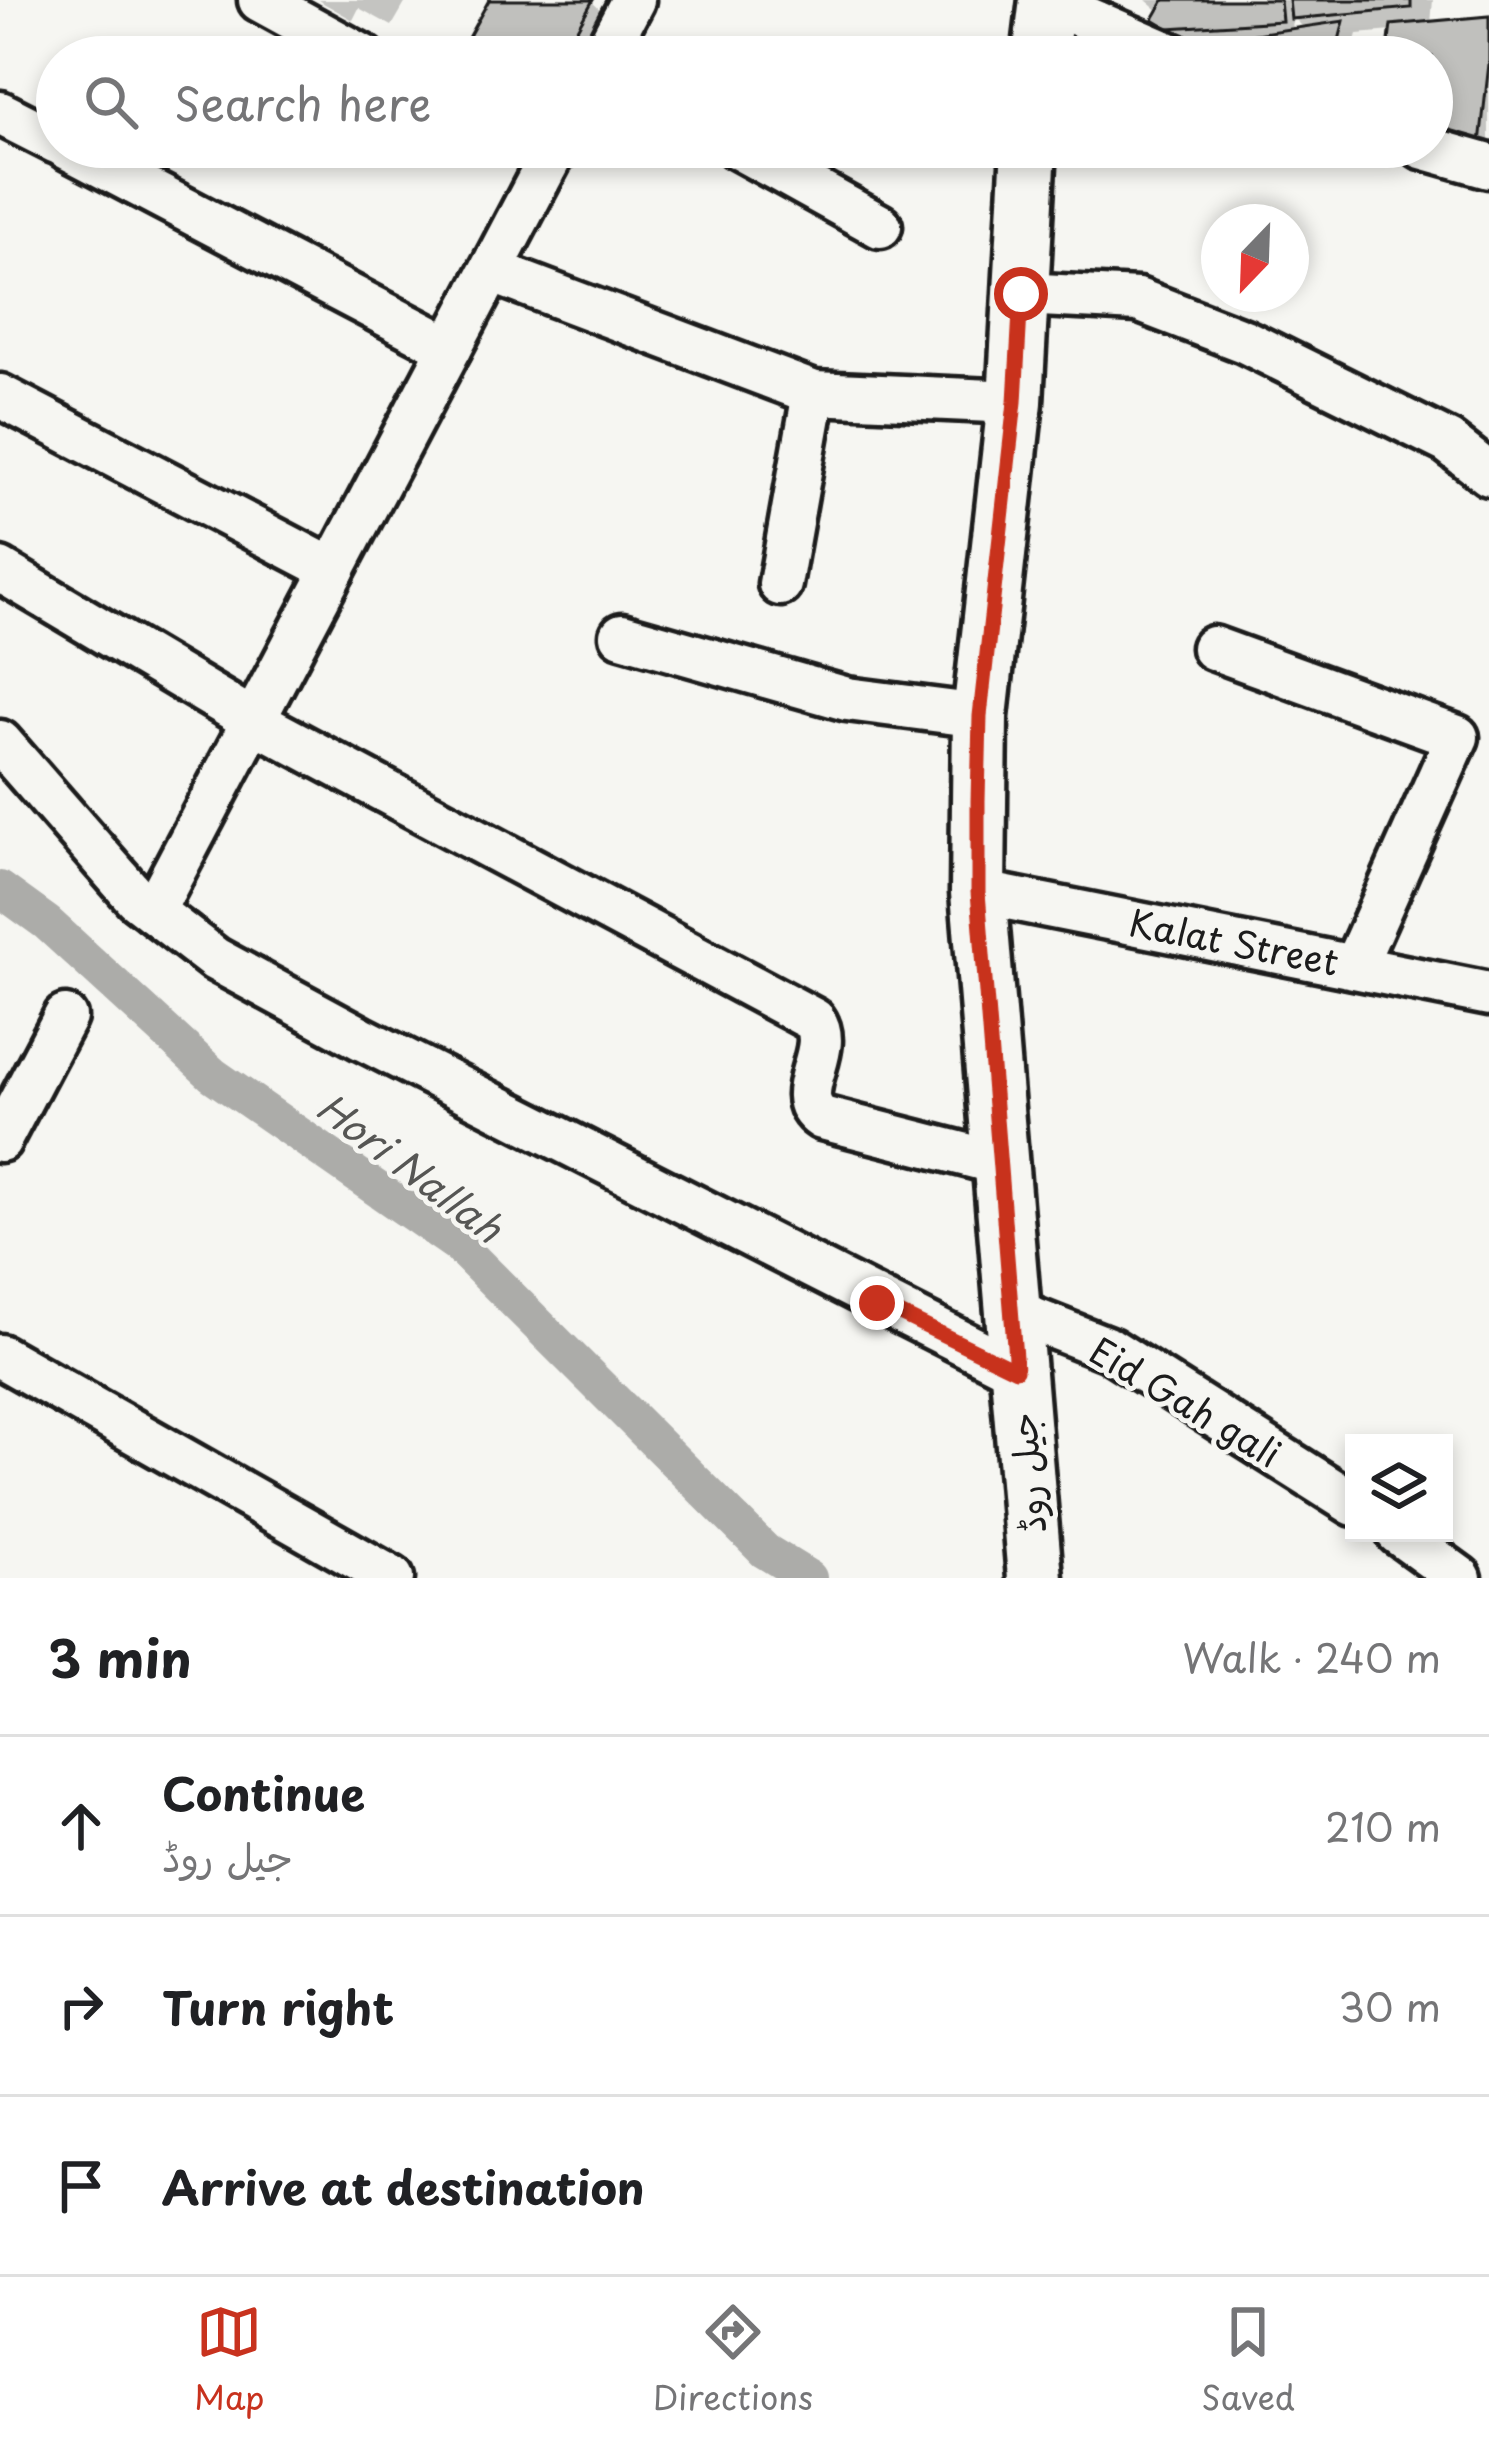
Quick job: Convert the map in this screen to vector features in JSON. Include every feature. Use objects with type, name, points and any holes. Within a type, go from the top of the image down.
[{"type":"main road","points":[[1043,36],[1047,0]]},
{"type":"main road","name":"جیل روڈ","points":[[1028,168],[1015,402],[980,716],[978,892],[1036,1578]]},
{"type":"street","points":[[260,0],[326,36]]},
{"type":"street","points":[[614,36],[633,0]]},
{"type":"street","points":[[1047,0],[1128,36]]},
{"type":"street","points":[[0,112],[36,131]]},
{"type":"street","points":[[1453,156],[1489,166]]},
{"type":"street","points":[[106,168],[450,348]]},
{"type":"street","points":[[153,911],[491,271],[536,168]]},
{"type":"street","points":[[775,168],[880,226]]},
{"type":"street","points":[[491,271],[814,393],[1015,402]]},
{"type":"street","points":[[1021,294],[1138,300],[1244,341],[1448,442],[1489,474]]},
{"type":"street","points":[[780,584],[814,393]]},
{"type":"street","points":[[0,396],[333,570]]},
{"type":"street","points":[[0,570],[252,721],[814,1020],[822,1039],[808,1099],[812,1112],[822,1118],[1002,1164]]},
{"type":"street","points":[[622,635],[847,699],[980,716]]},
{"type":"street","points":[[1213,648],[1457,736],[1355,965]]},
{"type":"street","points":[[0,742],[136,898],[215,959],[361,1038],[1016,1370]]},
{"type":"street","name":"Kalat Street","points":[[978,892],[1489,994]]},
{"type":"street","points":[[0,1140],[65,1018]]},
{"type":"street","name":"Eid Gah gali","points":[[1012,1311],[1111,1350],[1345,1498]]},
{"type":"street","points":[[0,1356],[392,1578]]},
{"type":"street","points":[[1410,1542],[1460,1578]]},
{"type":"building","points":[[489,0],[593,0],[573,36],[469,36]]},
{"type":"building","points":[[1164,0],[1280,0],[1282,21],[1168,28],[1153,19]]},
{"type":"building","points":[[1289,0],[1411,0],[1411,8],[1291,19]]},
{"type":"building","points":[[1489,16],[1480,143],[1453,136],[1453,36],[1390,36],[1391,25]]},
{"type":"building","points":[[1344,21],[1340,36],[1248,35]]},
{"type":"waterway","name":"Hori Nallah","points":[[0,889],[47,923],[213,1075],[458,1245],[765,1551],[809,1578]]},
{"type":"route","points":[[877,1303],[1016,1370],[978,892],[978,801],[980,716],[1015,402],[1021,294]]}]
